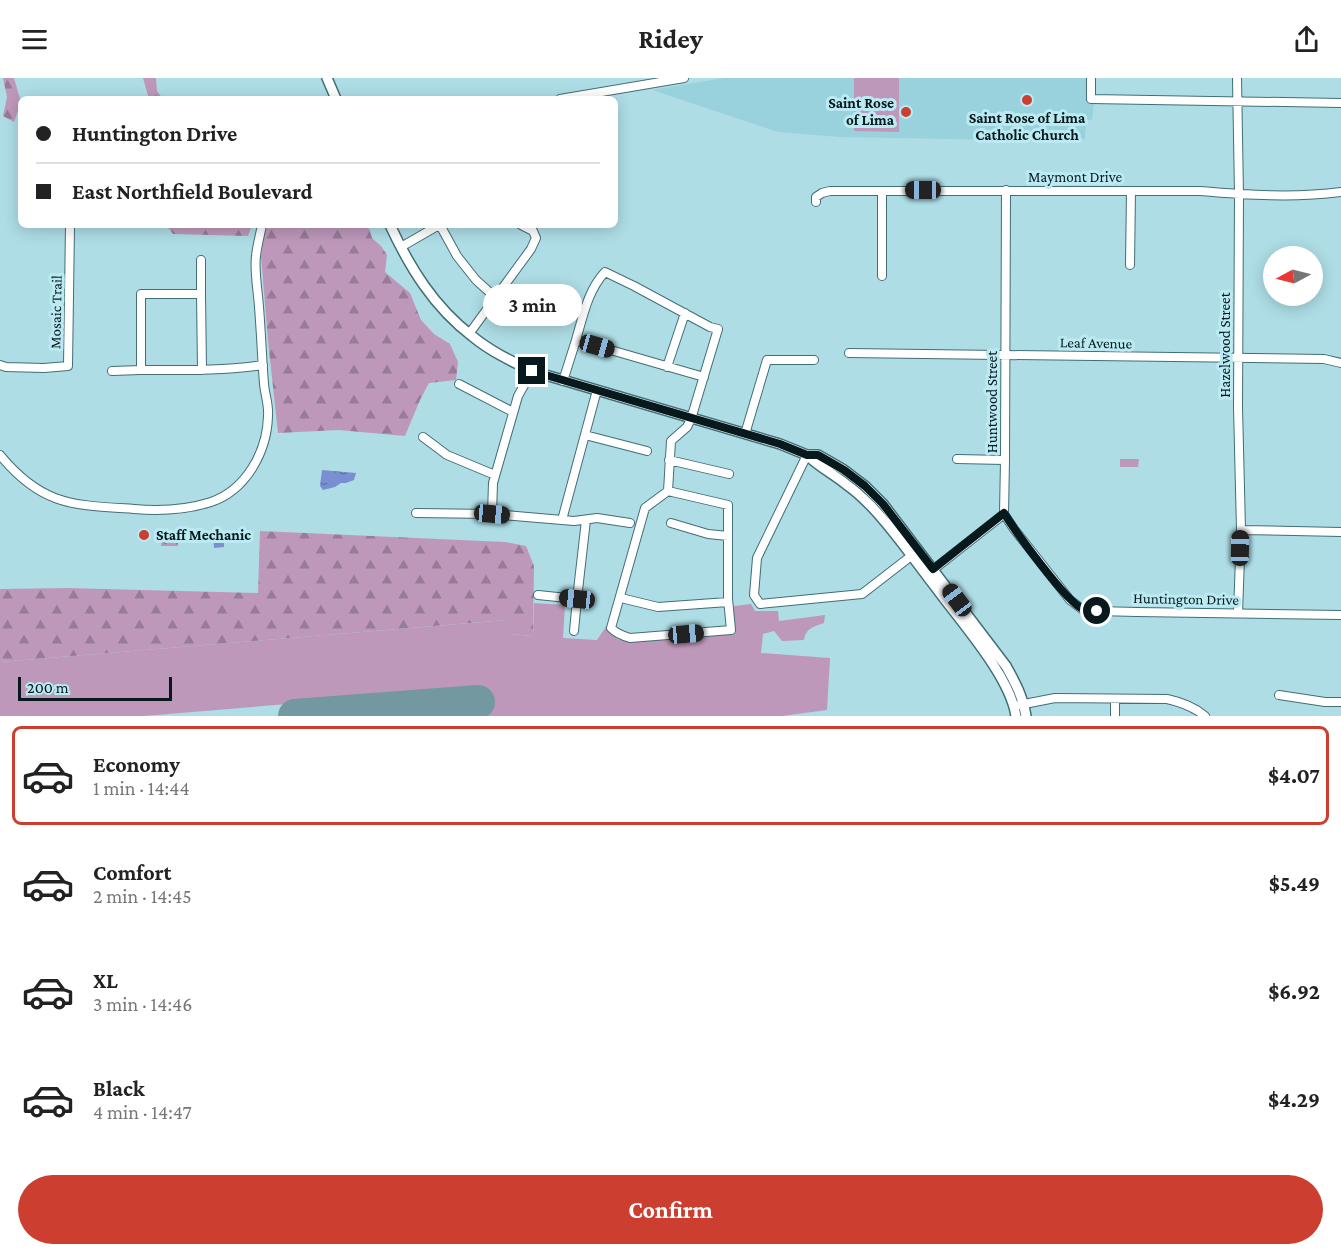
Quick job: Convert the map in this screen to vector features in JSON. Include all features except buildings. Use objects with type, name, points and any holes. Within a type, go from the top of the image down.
[{"type":"main road","points":[[327,78],[335,96]]},
{"type":"main road","points":[[392,228],[424,287],[447,315],[498,354],[532,371],[563,381],[780,444],[807,455],[818,455],[865,486],[883,504],[986,654],[1018,709],[1026,716]]},
{"type":"street","points":[[578,96],[684,78]]},
{"type":"street","points":[[1091,78],[1091,99],[1341,103]]},
{"type":"street","name":"Hazelwood Street","points":[[1237,78],[1241,530],[1238,613]]},
{"type":"street","points":[[882,190],[882,276]]},
{"type":"street","name":"Maymont Drive","points":[[816,202],[816,197],[830,191],[882,190],[1200,191],[1239,195],[1293,196],[1341,192]]},
{"type":"street","name":"Huntwood Street","points":[[1004,513],[1006,190]]},
{"type":"street","points":[[1130,265],[1131,191]]},
{"type":"street","name":"Mosaic Trail","points":[[0,365],[44,368],[68,366],[70,228]]},
{"type":"street","points":[[0,455],[16,473],[41,493],[87,507],[153,510],[189,508],[213,501],[228,493],[252,470],[263,449],[268,415],[255,257],[261,228]]},
{"type":"street","points":[[401,247],[435,228]]},
{"type":"street","points":[[442,228],[457,256],[476,280],[496,298]]},
{"type":"street","points":[[469,334],[531,249],[536,238],[533,231],[527,228]]},
{"type":"street","points":[[201,260],[202,370]]},
{"type":"street","points":[[563,381],[588,299],[605,272],[710,327],[718,329],[691,419],[687,427],[671,441],[668,491]]},
{"type":"street","points":[[141,370],[141,294],[201,294]]},
{"type":"street","points":[[667,367],[685,313]]},
{"type":"street","points":[[576,340],[704,377]]},
{"type":"street","name":"Leaf Avenue","points":[[849,353],[1324,359],[1341,363]]},
{"type":"street","points":[[745,434],[767,360],[814,360]]},
{"type":"street","points":[[111,371],[231,369],[263,365]]},
{"type":"street","points":[[492,514],[495,475],[518,396],[532,371]]},
{"type":"street","points":[[459,384],[513,412]]},
{"type":"street","points":[[562,520],[597,390]]},
{"type":"street","points":[[585,435],[647,451]]},
{"type":"street","points":[[423,437],[447,455],[495,475]]},
{"type":"street","points":[[807,455],[757,558],[754,596],[760,604],[862,594],[915,553]]},
{"type":"street","points":[[957,459],[1005,460]]},
{"type":"street","points":[[669,460],[729,474]]},
{"type":"street","points":[[668,491],[728,505],[730,630],[630,638],[615,633],[611,628],[645,508],[668,491]]},
{"type":"street","points":[[416,513],[492,514],[574,521],[597,518],[630,523]]},
{"type":"street","points":[[930,572],[1004,513]]},
{"type":"street","name":"Huntington Drive","points":[[1004,513],[1070,600],[1082,609],[1341,615]]},
{"type":"street","points":[[574,631],[586,520]]},
{"type":"street","points":[[670,523],[708,534],[728,536]]},
{"type":"street","points":[[1241,530],[1341,532]]},
{"type":"street","points":[[538,595],[577,599]]},
{"type":"street","points":[[621,598],[658,608],[728,602]]},
{"type":"street","points":[[1279,695],[1341,702]]},
{"type":"street","points":[[1018,709],[1055,699],[1167,699],[1198,710],[1205,716]]},
{"type":"street","points":[[1114,699],[1115,716]]},
{"type":"shaded area","name":"Saint Rose of Lima","points":[[724,78],[1089,78],[1089,102],[1094,104],[1092,120],[1086,120],[1085,139],[1053,141],[839,137],[778,132],[652,90]]},
{"type":"green space","points":[[3,78],[14,78],[19,96],[14,122],[3,116],[7,97]]},
{"type":"green space","points":[[143,78],[156,78],[157,91],[161,96],[148,96]]},
{"type":"green space","points":[[854,78],[899,78],[899,132],[854,131]]},
{"type":"green space","points":[[168,228],[251,228],[248,236],[173,234]]},
{"type":"green space","points":[[266,228],[369,228],[372,238],[387,255],[385,272],[410,293],[421,320],[434,334],[450,344],[458,362],[456,380],[429,383],[405,436],[339,430],[278,433],[261,256]]},
{"type":"green space","points":[[1120,459],[1139,459],[1138,467],[1120,467]]},
{"type":"green space","points":[[260,531],[505,542],[526,546],[534,566],[533,636],[510,634],[506,620],[0,662],[0,589],[68,588],[258,593]]},
{"type":"green space","points":[[161,535],[178,536],[178,546],[161,546]]},
{"type":"green space","points":[[534,603],[565,605],[563,638],[597,640],[607,625],[617,639],[633,642],[734,633],[734,606],[751,604],[755,611],[778,611],[779,621],[825,615],[824,623],[808,631],[804,640],[782,641],[774,631],[763,634],[761,653],[830,658],[827,710],[782,716],[484,716],[481,688],[144,716],[0,716],[0,662],[507,620],[510,634],[533,636]]},
{"type":"water","points":[[322,470],[356,473],[354,480],[323,490],[320,486]]},
{"type":"water","points":[[213,533],[224,535],[224,547],[214,548]]},
{"type":"taxiway","points":[[478,702],[479,716]]},
{"type":"runway","points":[[295,716],[478,702]]},
{"type":"place","name":"Saint Rose of Lima Catholic Church","points":[[1027,100]]},
{"type":"place","name":"Saint Rose of Lima","points":[[906,112]]},
{"type":"place","name":"Staff Mechanic","points":[[144,535]]},
{"type":"route","points":[[532,371],[780,444],[807,455],[818,455],[865,486],[883,504],[933,569],[1004,513],[1070,600],[1082,609],[1097,611]]}]
